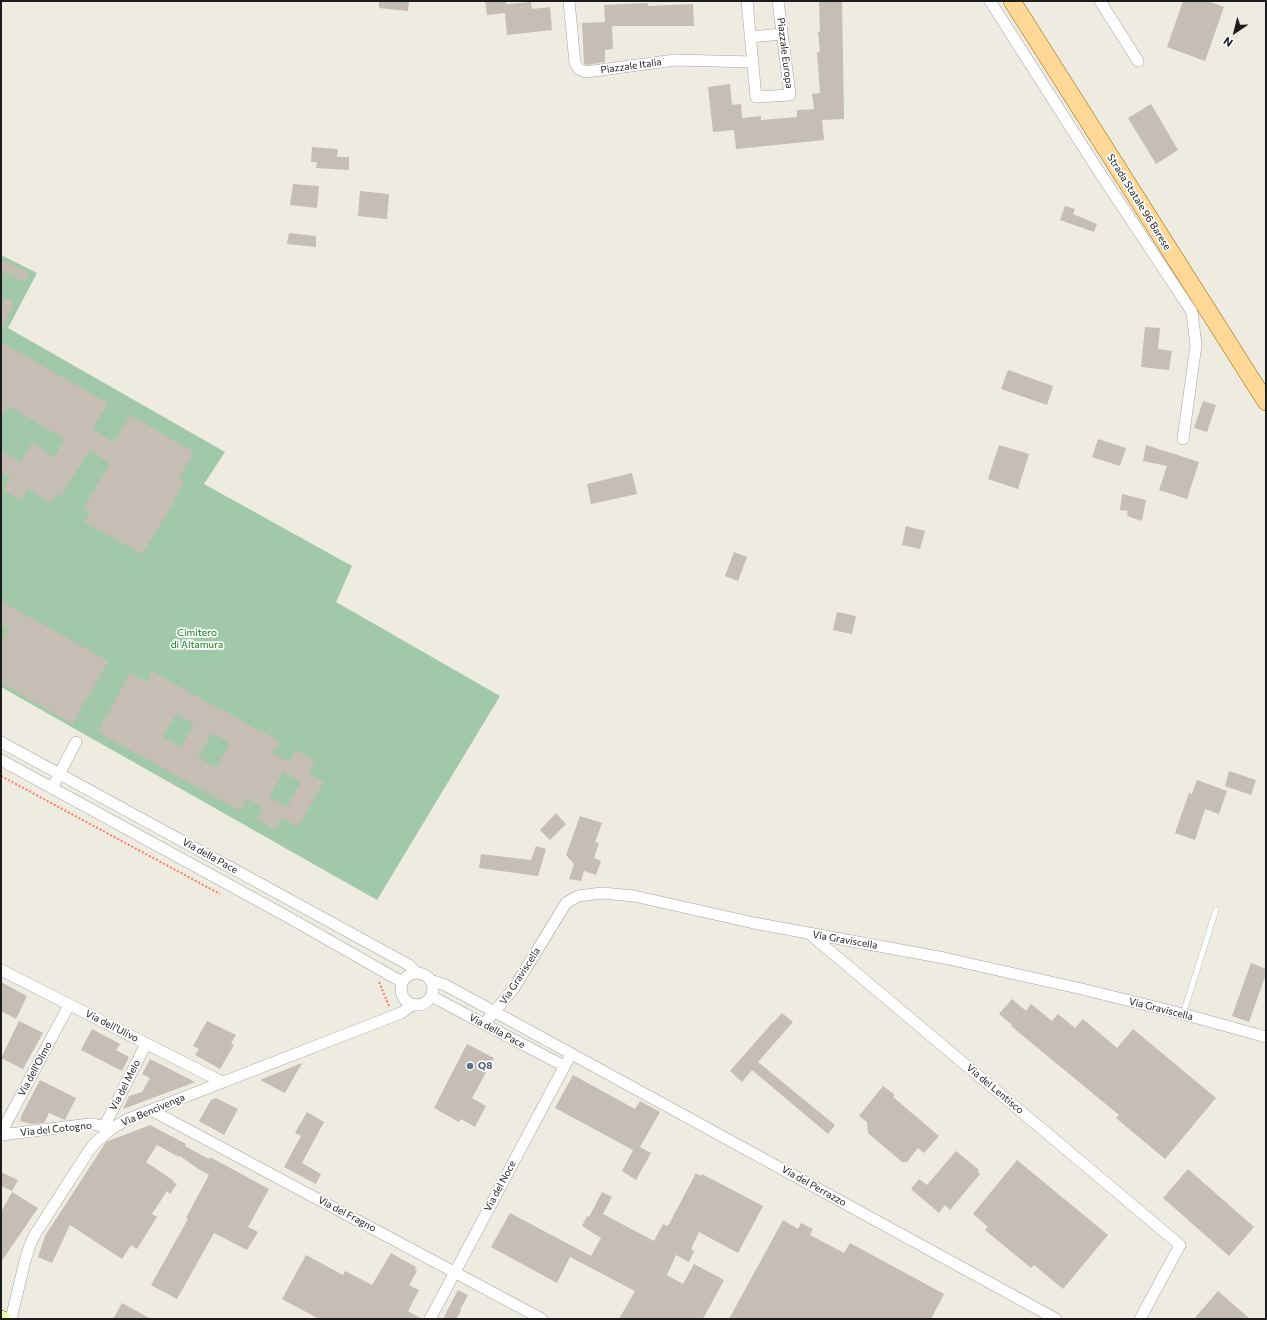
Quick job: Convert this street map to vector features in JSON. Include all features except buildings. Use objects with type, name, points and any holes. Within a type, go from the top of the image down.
[{"type":"main road","name":"Strada Statale 96 Barese","points":[[1012,1],[1266,402]]},
{"type":"street","name":"Piazzale Italia","points":[[569,1],[575,63],[579,69],[586,72],[675,60],[753,62]]},
{"type":"street","name":"Piazzale Europa","points":[[747,1],[756,97],[790,95],[778,1]]},
{"type":"street","points":[[990,1],[1096,167],[1192,312],[1196,345],[1183,439]]},
{"type":"street","points":[[1100,1],[1138,61]]},
{"type":"street","points":[[750,37],[782,34]]},
{"type":"street","name":"Via della Pace","points":[[1,742],[409,965],[417,973]]},
{"type":"street","points":[[52,788],[76,742]]},
{"type":"street","name":"Via della Pace","points":[[1,760],[320,935],[402,982]]},
{"type":"street","name":"Via Graviscella","points":[[484,1024],[514,988],[566,903],[578,896],[602,893],[634,896],[754,924],[944,958],[1082,989],[1183,1014],[1266,1037]]},
{"type":"street","name":"Via del Lentisco","points":[[810,934],[1180,1245],[1140,1319]]},
{"type":"street","name":"Via dell'Ulivo","points":[[1,970],[222,1082]]},
{"type":"street","points":[[417,973],[422,974],[430,980],[432,990],[431,996],[425,1002],[420,1004],[410,1002],[402,995],[402,982],[407,976],[417,973]]},
{"type":"street","name":"Via della Pace","points":[[430,980],[445,985],[571,1054]]},
{"type":"street","name":"Via della Pace","points":[[431,996],[564,1066]]},
{"type":"street","points":[[397,1014],[410,1002]]},
{"type":"street","name":"Via dell'Olmo","points":[[1,1134],[69,1005]]},
{"type":"street","name":"Via Bencivenga","points":[[11,1319],[25,1261],[34,1236],[88,1152],[107,1128],[397,1014]]},
{"type":"street","name":"Via del Melo","points":[[107,1128],[146,1044]]},
{"type":"street","name":"Via del Noce","points":[[430,1319],[571,1054]]},
{"type":"street","name":"Via del Perrazzo","points":[[571,1054],[1056,1319]]},
{"type":"street","name":"Via del Fragno","points":[[151,1110],[542,1319]]},
{"type":"street","name":"Via del Cotogno","points":[[1,1134],[89,1124],[107,1128]]},
{"type":"lane","points":[[1183,1014],[1216,910]]},
{"type":"path","points":[[1,776],[224,897]]},
{"type":"path","points":[[378,980],[397,1014]]},
{"type":"green space","name":"Cimitero di Altamura","points":[[1,255],[37,273],[8,328],[225,452],[204,484],[352,566],[336,602],[500,696],[377,900],[1,687]]},
{"type":"place","name":"Q8","points":[[470,1066]]}]
